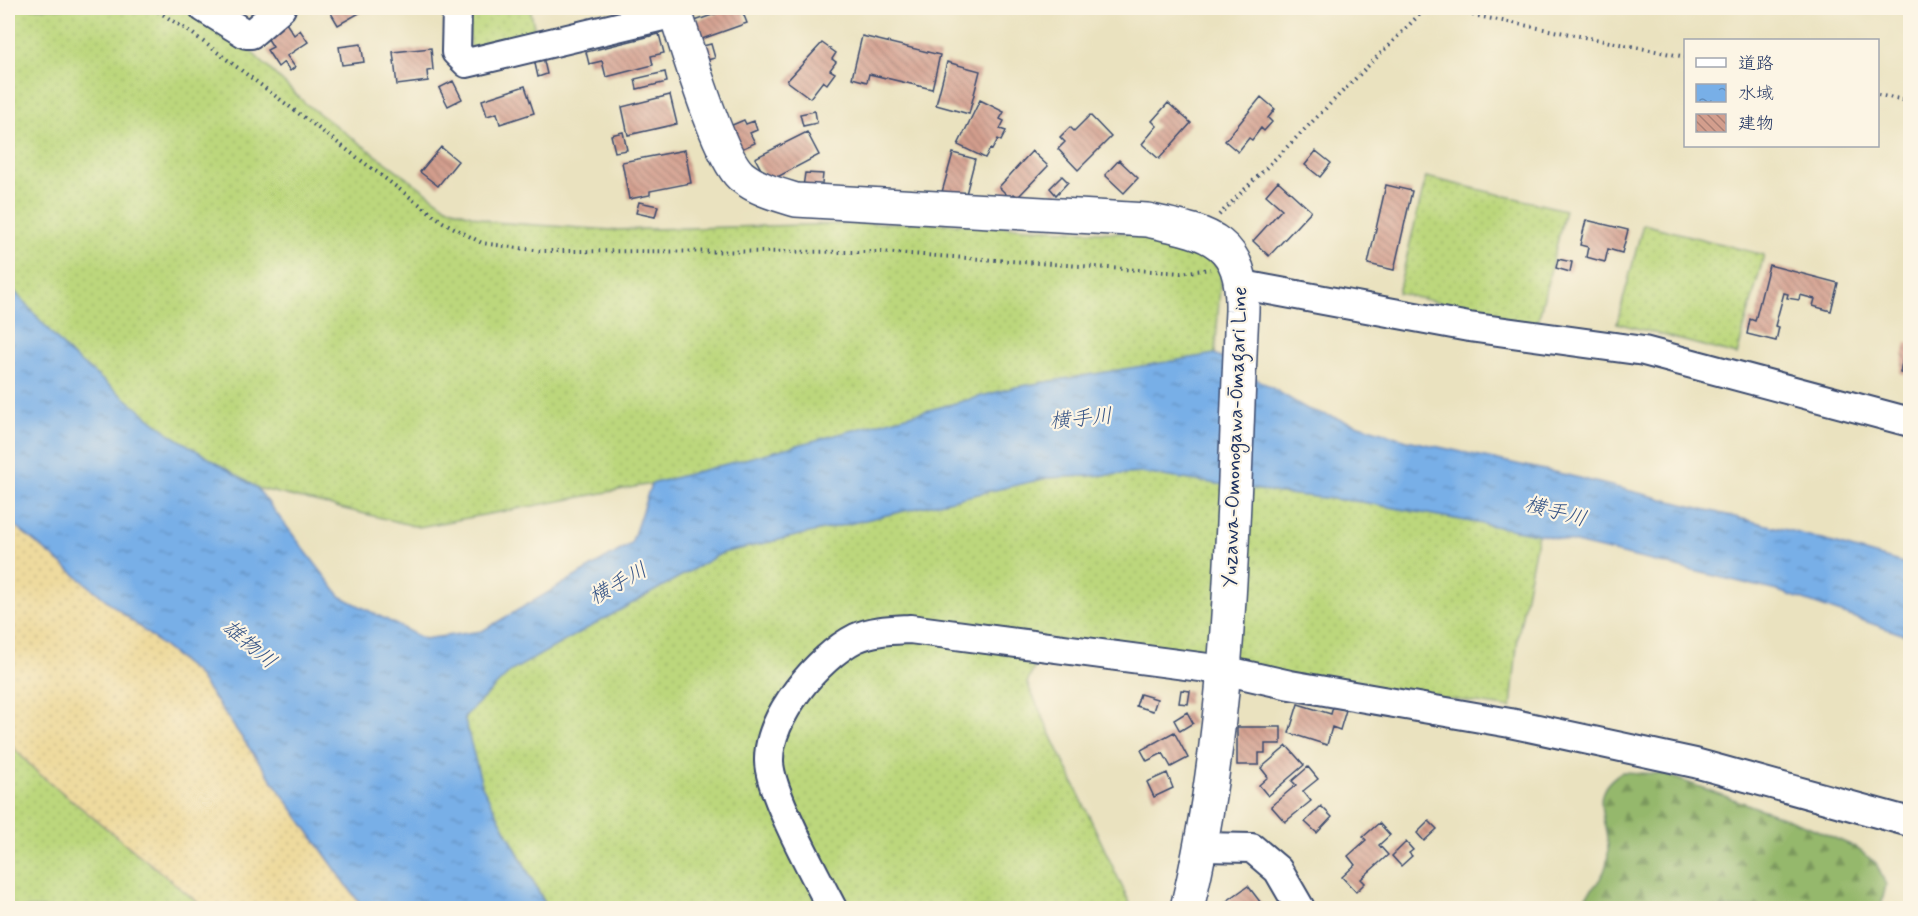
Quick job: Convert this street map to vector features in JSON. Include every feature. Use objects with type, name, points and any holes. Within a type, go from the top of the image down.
[{"type":"main road","name":"Yuzawa-Omonogawa-Ōmagari Line","points":[[675,10],[727,155],[739,174],[760,189],[796,200],[1147,220],[1202,232],[1224,247],[1240,287],[1224,667],[1202,846],[1186,909]]},
{"type":"street","points":[[204,8],[246,34],[251,34],[281,8]]},
{"type":"street","points":[[457,8],[456,52],[468,63],[675,10]]},
{"type":"street","points":[[1240,287],[1468,327],[1644,351],[1911,422]]},
{"type":"street","points":[[832,909],[772,783],[769,760],[774,734],[803,683],[838,648],[858,637],[882,630],[910,629],[1224,667],[1290,685],[1510,723],[1695,763],[1911,822]]},
{"type":"street","points":[[1202,846],[1252,848],[1278,870],[1300,909]]},
{"type":"path","points":[[153,8],[193,34],[443,222],[482,243],[541,251],[881,252],[1181,273],[1240,287]]},
{"type":"path","points":[[1202,232],[1277,154],[1426,8]]},
{"type":"path","points":[[1437,8],[1684,57]]},
{"type":"path","points":[[1879,95],[1911,101]]},
{"type":"green space","points":[[8,8],[190,8],[241,42],[306,104],[447,207],[492,222],[611,230],[925,222],[1155,235],[1205,249],[1221,274],[1215,354],[1016,387],[651,484],[419,527],[257,488],[170,434],[70,354],[8,284],[8,18],[14,28],[8,15]]},
{"type":"green space","points":[[468,8],[530,8],[536,36],[470,49]]},
{"type":"green space","points":[[1426,177],[1565,210],[1537,326],[1398,293]]},
{"type":"green space","points":[[1643,224],[1764,255],[1737,355],[1617,323]]},
{"type":"green space","points":[[1143,473],[1287,494],[1362,502],[1538,534],[1518,636],[1511,708],[1048,639],[1027,683],[1132,908],[548,908],[482,786],[464,717],[511,671],[722,553],[1047,478]]},
{"type":"green space","points":[[8,742],[37,772],[205,908],[8,908]]},
{"type":"green space","points":[[1622,772],[1664,774],[1805,825],[1855,847],[1876,863],[1886,885],[1881,906],[1879,908],[1577,908],[1599,880],[1605,868],[1608,848],[1601,801],[1603,791],[1610,781]]},
{"type":"sand","points":[[8,520],[196,673],[363,908],[205,908],[37,772],[8,742]]},
{"type":"water","points":[[8,284],[70,354],[170,434],[257,488],[340,596],[424,639],[482,631],[631,544],[651,484],[1016,387],[1215,354],[1307,409],[1407,440],[1567,475],[1795,532],[1910,565],[1910,637],[1778,591],[1538,534],[1362,502],[1287,494],[1143,473],[1047,478],[722,553],[511,671],[464,717],[482,786],[547,908],[363,908],[196,673],[8,520]]},
{"type":"building","points":[[328,8],[361,8],[363,11],[338,25]]},
{"type":"building","points":[[615,8],[644,8],[618,16]]},
{"type":"building","points":[[692,8],[706,8],[693,12]]},
{"type":"building","points":[[732,8],[748,8],[749,11],[743,13],[747,23],[699,40],[692,22]]},
{"type":"building","points":[[286,23],[294,35],[300,30],[308,42],[287,56],[295,67],[290,71],[284,62],[278,67],[267,50],[273,47],[266,36]]},
{"type":"building","points":[[659,34],[664,53],[651,56],[653,65],[606,77],[602,61],[589,64],[586,52]]},
{"type":"building","points":[[862,36],[940,55],[932,89],[869,74],[867,82],[852,78]]},
{"type":"building","points":[[822,43],[836,53],[832,59],[836,62],[830,70],[835,73],[827,84],[823,81],[810,98],[787,81]]},
{"type":"building","points":[[361,44],[364,62],[342,65],[339,47]]},
{"type":"building","points":[[711,44],[715,58],[703,61],[699,47]]},
{"type":"building","points":[[431,48],[433,70],[427,71],[428,81],[397,85],[393,52]]},
{"type":"building","points":[[543,57],[547,74],[538,77],[534,59]]},
{"type":"building","points":[[947,62],[980,71],[969,114],[936,105]]},
{"type":"building","points":[[665,72],[667,82],[637,89],[635,79]]},
{"type":"building","points":[[453,81],[462,99],[448,106],[439,88]]},
{"type":"building","points":[[525,86],[534,113],[500,124],[497,113],[487,116],[482,100]]},
{"type":"building","points":[[670,95],[677,124],[628,135],[622,107]]},
{"type":"building","points":[[1261,97],[1275,109],[1268,118],[1272,122],[1264,131],[1261,128],[1252,140],[1249,138],[1238,152],[1225,141]]},
{"type":"building","points":[[980,100],[1004,112],[1000,119],[1004,121],[1000,129],[1006,131],[1001,141],[998,139],[985,158],[958,145]]},
{"type":"building","points":[[1168,103],[1191,123],[1159,159],[1142,144],[1157,126],[1152,121]]},
{"type":"building","points":[[815,111],[817,123],[803,126],[800,114]]},
{"type":"building","points":[[1090,115],[1111,137],[1078,170],[1058,149],[1065,142],[1060,137],[1070,127],[1074,131]]},
{"type":"building","points":[[744,120],[746,124],[754,121],[757,130],[750,133],[755,143],[739,150],[730,126]]},
{"type":"building","points":[[623,132],[627,150],[615,152],[611,135]]},
{"type":"building","points":[[807,132],[819,155],[768,182],[755,158]]},
{"type":"building","points":[[441,147],[458,161],[438,186],[420,172]]},
{"type":"building","points":[[685,150],[691,183],[650,191],[650,195],[629,199],[622,162]]},
{"type":"building","points":[[1032,151],[1048,166],[1018,197],[1014,194],[1010,198],[999,187]]},
{"type":"building","points":[[1316,151],[1331,163],[1320,177],[1305,165]]},
{"type":"building","points":[[953,153],[975,159],[965,198],[942,192]]},
{"type":"building","points":[[1119,160],[1138,178],[1124,193],[1105,175]]},
{"type":"building","points":[[805,173],[823,174],[821,192],[803,187]]},
{"type":"building","points":[[1062,176],[1068,182],[1056,195],[1050,188]]},
{"type":"building","points":[[1278,181],[1311,211],[1269,256],[1253,241],[1282,209],[1266,195]]},
{"type":"building","points":[[1386,185],[1412,191],[1394,270],[1368,264]]},
{"type":"building","points":[[639,202],[658,206],[655,217],[636,213]]},
{"type":"building","points":[[1586,220],[1628,230],[1622,253],[1608,249],[1605,262],[1586,257],[1588,247],[1580,245]]},
{"type":"building","points":[[1558,259],[1572,262],[1570,272],[1556,268]]},
{"type":"building","points":[[1769,265],[1838,283],[1831,311],[1813,306],[1815,299],[1800,295],[1799,300],[1787,298],[1788,294],[1784,293],[1775,326],[1779,327],[1776,341],[1747,334],[1750,319],[1755,321]]},
{"type":"building","points":[[1906,342],[1910,343],[1910,375],[1900,373]]},
{"type":"building","points":[[1181,690],[1190,691],[1188,704],[1179,703]]},
{"type":"building","points":[[1140,694],[1157,699],[1153,711],[1136,706]]},
{"type":"building","points":[[1298,704],[1331,714],[1333,707],[1346,710],[1340,730],[1332,727],[1327,745],[1289,733]]},
{"type":"building","points":[[1187,712],[1193,723],[1180,731],[1174,720]]},
{"type":"building","points":[[1237,727],[1281,727],[1281,744],[1265,744],[1265,753],[1259,753],[1259,765],[1237,765]]},
{"type":"building","points":[[1174,732],[1188,758],[1171,767],[1163,753],[1147,761],[1141,750]]},
{"type":"building","points":[[1287,746],[1304,765],[1268,796],[1259,785],[1268,777],[1261,768]]},
{"type":"building","points":[[1308,767],[1318,779],[1303,791],[1311,801],[1285,822],[1271,806],[1296,785],[1292,781]]},
{"type":"building","points":[[1167,773],[1173,788],[1154,797],[1147,782]]},
{"type":"building","points":[[1321,806],[1332,817],[1317,833],[1305,822]]},
{"type":"building","points":[[1429,821],[1437,829],[1424,841],[1417,833]]},
{"type":"building","points":[[1379,823],[1390,835],[1379,845],[1388,855],[1361,879],[1365,883],[1356,892],[1342,877],[1355,865],[1348,856],[1366,840],[1363,837]]},
{"type":"building","points":[[1406,842],[1413,850],[1409,853],[1412,856],[1401,866],[1392,856]]},
{"type":"building","points":[[1248,886],[1264,907],[1217,908]]},
{"type":"water label","name":"横手川","points":[[1081,418]]},
{"type":"water label","name":"横手川","points":[[1556,511]]},
{"type":"water label","name":"横手川","points":[[618,583]]},
{"type":"water label","name":"雄物川","points":[[250,644]]}]
